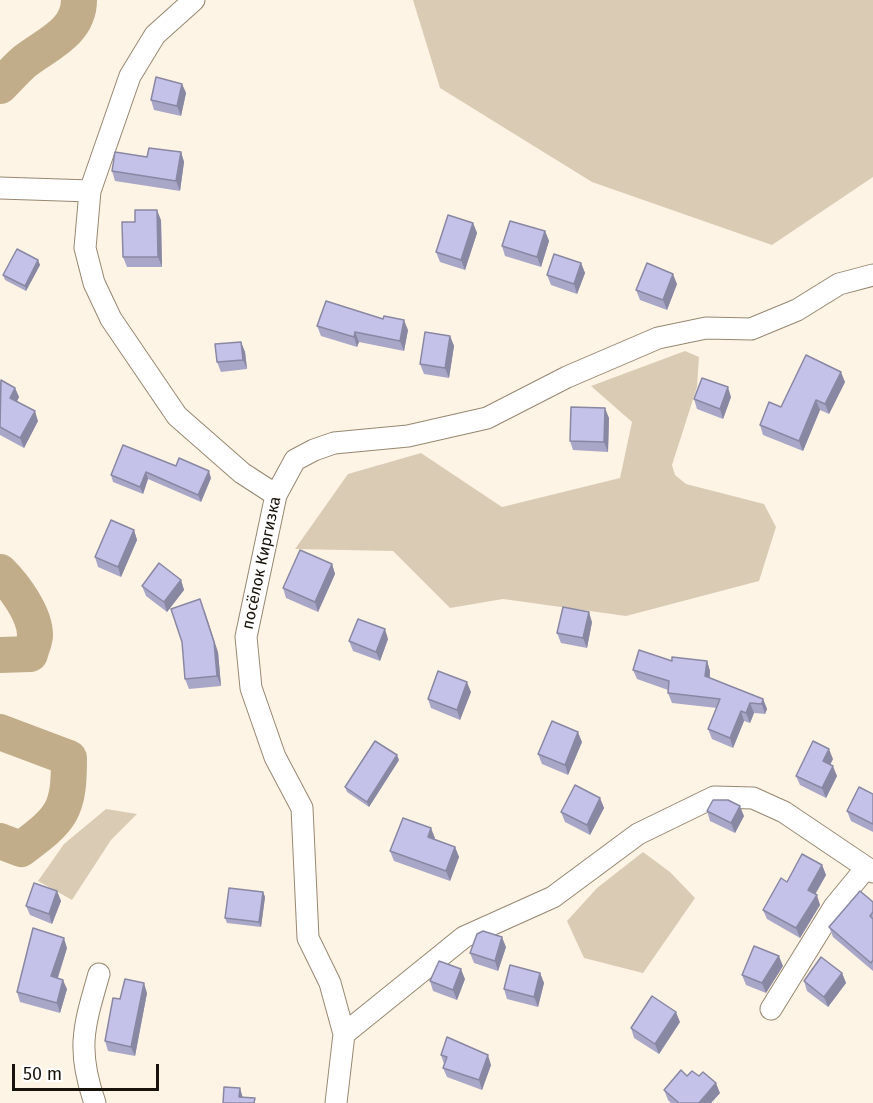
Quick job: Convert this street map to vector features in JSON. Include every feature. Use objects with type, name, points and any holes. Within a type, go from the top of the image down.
[{"type":"street","points":[[194,0],[155,35],[130,76],[90,191],[85,248],[94,283],[111,319],[177,416],[242,473],[276,495]]},
{"type":"street","points":[[0,188],[90,191]]},
{"type":"street","name":"посёлок Киргизка","points":[[336,1103],[344,1034],[330,983],[308,938],[302,808],[275,758],[251,688],[246,637],[276,495],[295,460],[334,443],[408,436],[487,418],[567,377],[658,338],[706,328],[751,329],[797,310],[839,284],[873,275]]},
{"type":"street","points":[[344,1034],[464,937],[553,897],[638,834],[714,797],[753,798],[784,812],[870,870],[834,907],[771,1009]]},
{"type":"street","points":[[95,1103],[83,1058],[82,1038],[99,974]]},
{"type":"shaded area","points":[[413,0],[873,0],[873,177],[772,245],[592,182],[440,88]]},
{"type":"shaded area","points":[[685,351],[699,357],[697,387],[672,465],[675,475],[686,484],[764,504],[776,527],[759,581],[626,616],[503,599],[450,608],[393,551],[295,549],[348,474],[421,453],[502,507],[620,478],[632,422],[591,386]]},
{"type":"shaded area","points":[[106,809],[137,814],[111,840],[72,900],[38,881],[64,844]]},
{"type":"shaded area","points":[[643,852],[670,872],[695,898],[643,973],[584,958],[567,921],[597,888]]},
{"type":"building","points":[[156,77],[182,84],[177,106],[151,100]]},
{"type":"building","points":[[149,148],[181,152],[176,181],[112,171],[115,152],[147,157]]},
{"type":"building","points":[[135,210],[157,210],[158,257],[123,257],[122,222],[135,222]]},
{"type":"building","points":[[448,215],[473,223],[461,260],[436,252]]},
{"type":"building","points":[[510,221],[545,231],[537,257],[502,246]]},
{"type":"building","points":[[17,249],[38,260],[25,286],[3,275]]},
{"type":"building","points":[[554,254],[581,263],[574,284],[547,275]]},
{"type":"building","points":[[647,263],[673,274],[663,300],[636,290]]},
{"type":"building","points":[[326,301],[383,319],[384,316],[404,320],[400,341],[355,332],[354,337],[317,326]]},
{"type":"building","points":[[425,332],[450,336],[445,368],[420,364]]},
{"type":"building","points":[[241,342],[243,360],[217,362],[215,344]]},
{"type":"building","points":[[806,355],[841,372],[825,404],[816,400],[799,441],[760,425],[769,402],[781,407]]},
{"type":"building","points":[[702,378],[728,387],[720,409],[694,399]]},
{"type":"building","points":[[1,380],[15,388],[10,398],[35,411],[20,438],[0,427]]},
{"type":"building","points":[[571,407],[605,408],[604,442],[570,441]]},
{"type":"building","points":[[123,445],[176,466],[179,458],[209,471],[198,495],[146,472],[140,487],[111,475]]},
{"type":"building","points":[[111,520],[134,530],[118,567],[95,557]]},
{"type":"building","points":[[300,550],[332,564],[315,602],[283,588]]},
{"type":"building","points":[[159,563],[181,580],[164,602],[142,586]]},
{"type":"building","points":[[200,599],[214,642],[217,676],[185,679],[182,642],[171,609]]},
{"type":"building","points":[[563,607],[589,612],[583,638],[557,633]]},
{"type":"building","points":[[358,619],[385,629],[376,652],[349,641]]},
{"type":"building","points":[[639,650],[672,661],[672,657],[707,661],[705,676],[763,699],[762,704],[750,703],[746,713],[741,711],[730,738],[708,729],[720,699],[668,693],[669,681],[633,670]]},
{"type":"building","points":[[438,671],[467,682],[457,710],[428,699]]},
{"type":"building","points":[[552,721],[578,732],[565,765],[538,754]]},
{"type":"building","points":[[375,741],[397,755],[367,802],[345,787]]},
{"type":"building","points":[[813,741],[829,749],[823,761],[833,766],[822,788],[796,776]]},
{"type":"building","points":[[575,785],[600,798],[587,825],[561,812]]},
{"type":"building","points":[[859,787],[873,794],[873,824],[847,811]]},
{"type":"building","points":[[713,800],[728,800],[740,806],[731,823],[707,811]]},
{"type":"building","points":[[403,818],[431,828],[428,837],[455,847],[446,871],[390,851]]},
{"type":"building","points":[[802,854],[822,865],[808,890],[817,895],[796,928],[763,910],[781,878],[787,882]]},
{"type":"building","points":[[34,883],[57,891],[49,914],[26,906]]},
{"type":"building","points":[[229,888],[263,892],[259,922],[225,918]]},
{"type":"building","points":[[860,891],[873,902],[873,912],[870,916],[873,919],[873,960],[871,963],[829,927]]},
{"type":"building","points":[[33,928],[64,938],[51,976],[63,980],[57,1003],[17,992]]},
{"type":"building","points":[[483,931],[502,937],[495,961],[470,953],[477,934]]},
{"type":"building","points":[[754,946],[779,956],[762,983],[742,975]]},
{"type":"building","points":[[821,957],[842,973],[824,997],[804,981]]},
{"type":"building","points":[[439,961],[461,969],[453,990],[430,981]]},
{"type":"building","points":[[510,965],[540,973],[534,997],[504,989]]},
{"type":"building","points":[[125,979],[144,983],[131,1047],[105,1041],[113,998],[120,999]]},
{"type":"building","points":[[652,996],[676,1012],[655,1044],[631,1028]]},
{"type":"building","points":[[447,1037],[488,1055],[479,1080],[443,1068],[447,1057],[441,1055]]},
{"type":"building","points":[[681,1070],[687,1076],[692,1071],[699,1076],[703,1072],[716,1083],[699,1103],[679,1103],[664,1090]]},
{"type":"building","points":[[224,1087],[240,1088],[239,1097],[255,1098],[254,1103],[223,1103]]},
{"type":"waterway","points":[[0,86],[24,62],[67,30],[73,21],[79,0]]},
{"type":"waterway","points":[[0,572],[28,610],[35,635],[30,654],[0,655]]},
{"type":"waterway","points":[[0,732],[69,758],[65,801],[55,820],[21,849],[0,841]]}]
